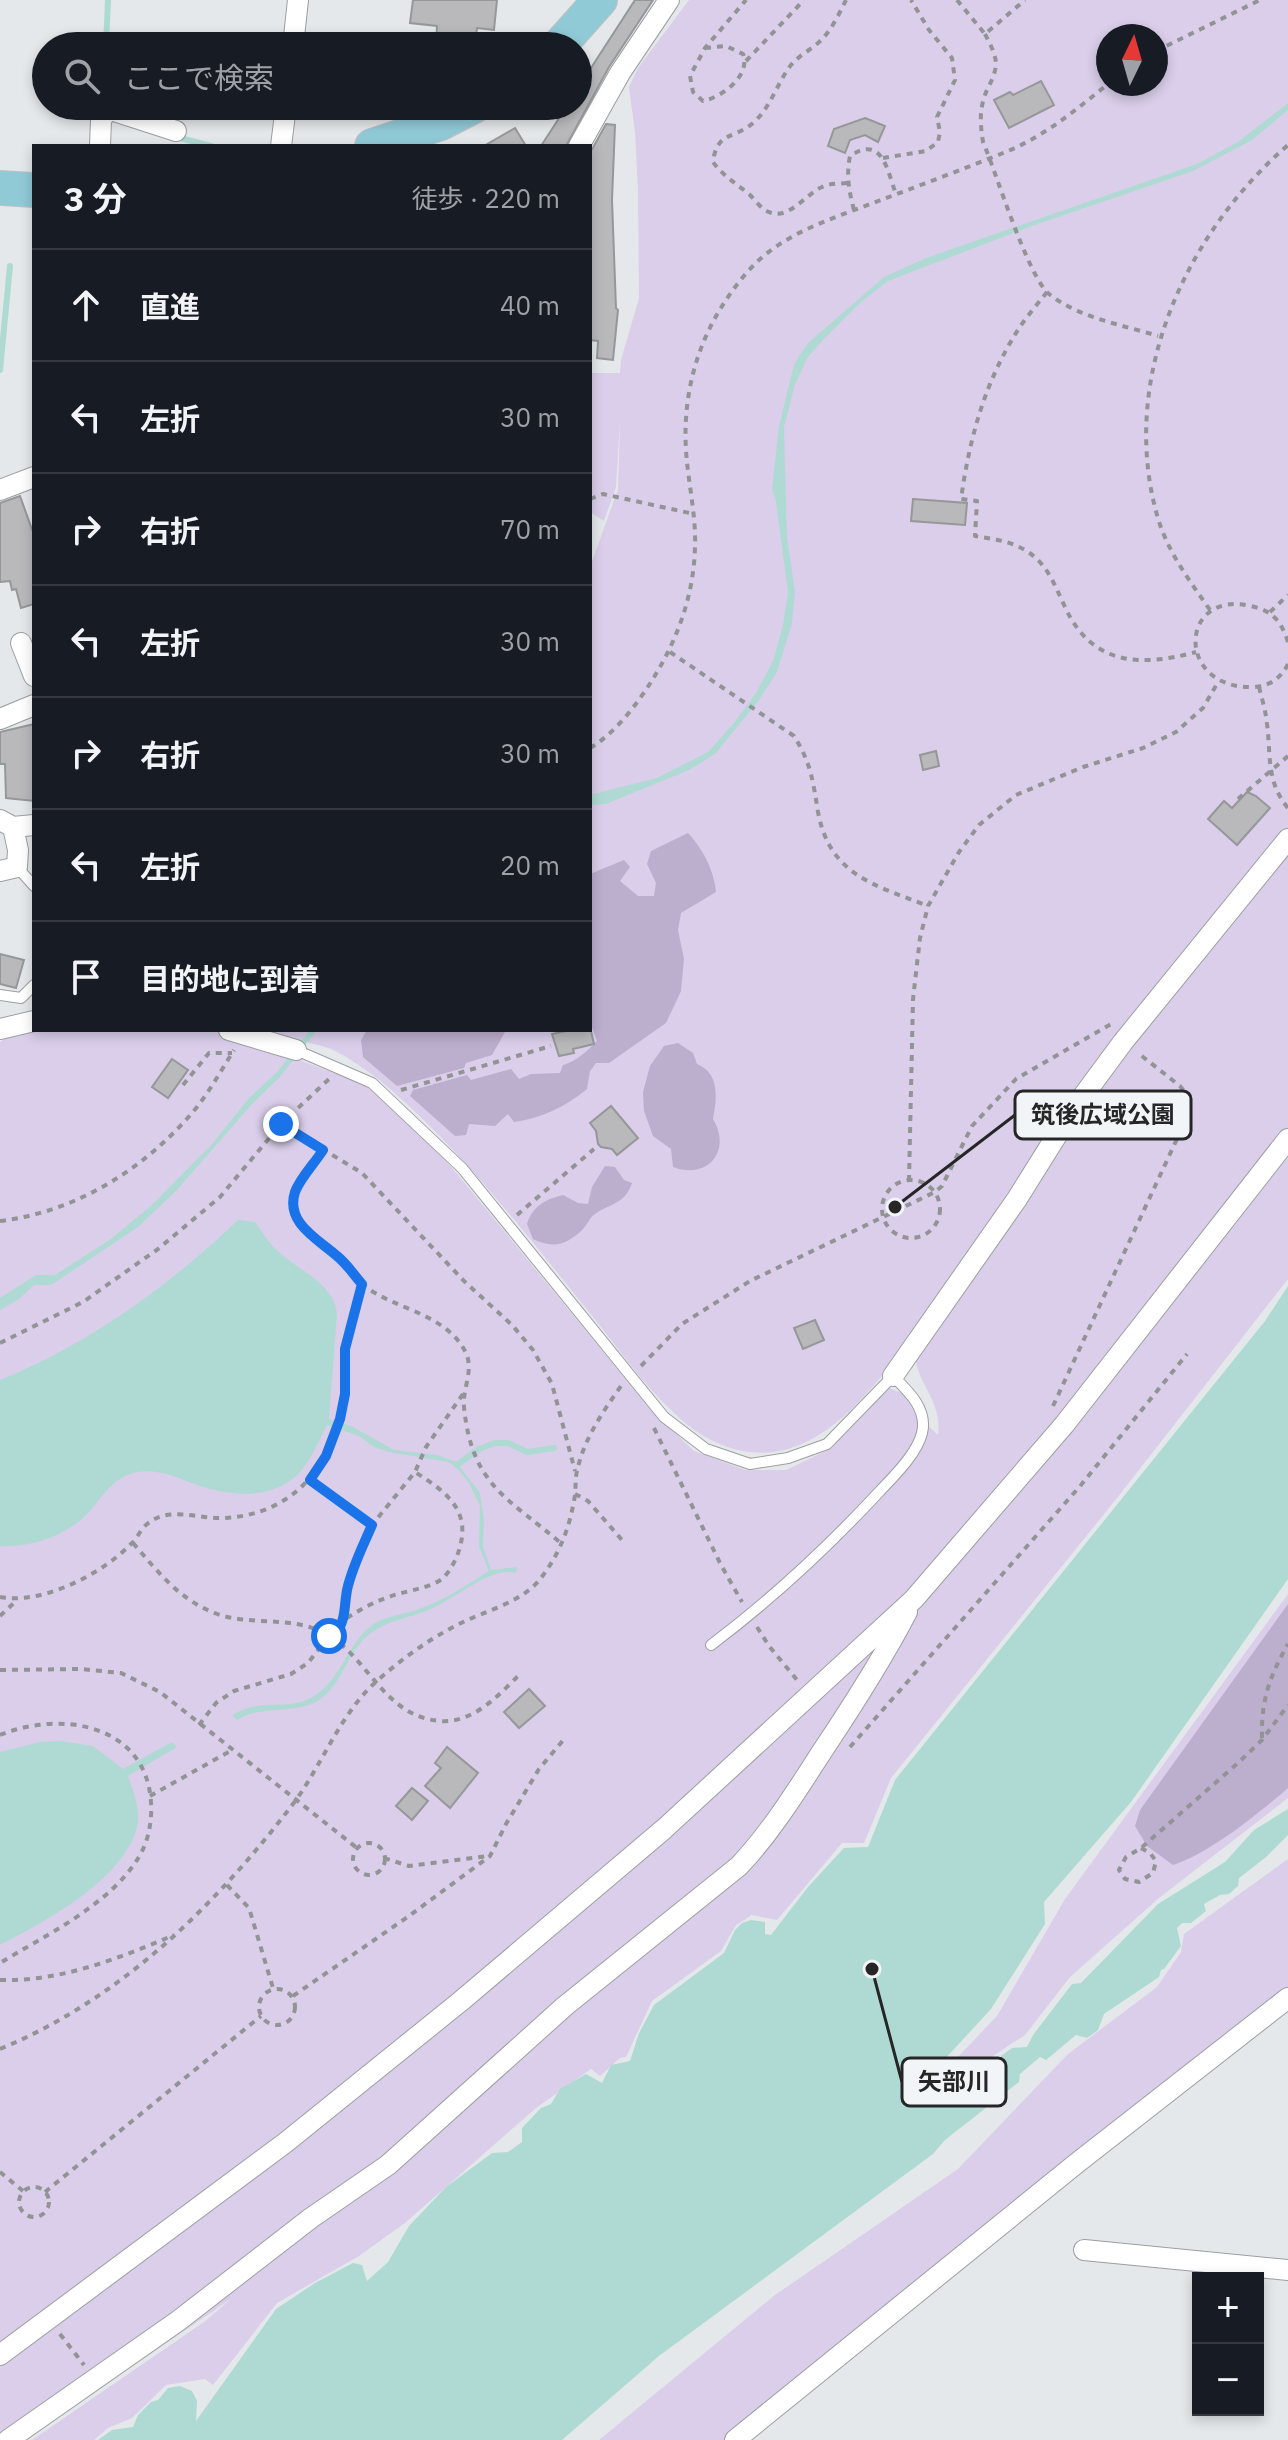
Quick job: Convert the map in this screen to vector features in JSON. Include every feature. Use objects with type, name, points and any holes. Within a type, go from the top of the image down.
[{"type":"main road","points":[[571,32],[600,0]]},
{"type":"main road","points":[[378,144],[447,120]]},
{"type":"main road","points":[[0,188],[32,190]]},
{"type":"street","points":[[295,32],[298,0]]},
{"type":"street","points":[[580,144],[620,73],[669,0]]},
{"type":"street","points":[[100,144],[101,120]]},
{"type":"street","points":[[142,120],[176,131]]},
{"type":"street","points":[[281,144],[284,120]]},
{"type":"street","points":[[0,490],[32,478]]},
{"type":"street","points":[[21,643],[32,671]]},
{"type":"street","points":[[0,719],[32,706]]},
{"type":"street","points":[[9,869],[18,850],[6,824],[32,825]]},
{"type":"street","points":[[893,1376],[1017,1199],[1072,1111],[1144,1014],[1288,839]]},
{"type":"street","points":[[0,1029],[32,1021]]},
{"type":"street","points":[[236,1033],[296,1050]]},
{"type":"street","points":[[0,2355],[285,2143],[461,2001],[664,1829],[914,1599],[1064,1425],[1288,1139]]},
{"type":"street","points":[[8,2440],[178,2321],[311,2218],[388,2165],[565,2006],[739,1866],[758,1846],[791,1800],[884,1657],[914,1599]]},
{"type":"street","points":[[735,2440],[1077,2163],[1288,1998]]},
{"type":"street","points":[[1084,2250],[1288,2270]]},
{"type":"lane","points":[[9,869],[32,885]]},
{"type":"lane","points":[[0,995],[21,998],[32,987]]},
{"type":"lane","points":[[296,1050],[372,1083],[462,1168],[664,1417],[706,1449],[750,1464],[788,1458],[827,1444],[893,1376],[913,1395],[922,1414],[922,1433],[903,1466],[773,1597],[711,1645]]},
{"type":"path","points":[[746,0],[705,48],[690,76],[693,92],[703,101],[715,98],[731,86],[746,61],[804,0]]},
{"type":"path","points":[[846,0],[823,39],[790,66],[753,124],[723,138],[715,147],[713,162],[722,174],[754,198],[765,211],[777,215],[790,210],[805,196],[826,185],[847,183]]},
{"type":"path","points":[[883,158],[926,151],[938,142],[937,117],[955,80],[952,58],[929,30],[911,0]]},
{"type":"path","points":[[957,0],[985,34],[993,50],[996,64],[981,105],[979,123],[1006,201],[1047,292],[1074,309],[1159,336]]},
{"type":"path","points":[[985,34],[1025,0]]},
{"type":"path","points":[[1168,45],[1260,0]]},
{"type":"path","points":[[705,48],[726,46],[743,54],[746,61]]},
{"type":"path","points":[[592,746],[635,707],[670,652],[684,612],[693,576],[694,514],[686,450],[686,413],[691,376],[704,337],[737,283],[772,250],[807,228],[990,158],[1044,132],[1096,93]]},
{"type":"path","points":[[1210,610],[1177,562],[1157,514],[1148,458],[1147,415],[1159,336],[1187,272],[1215,224],[1239,192],[1288,145]]},
{"type":"path","points":[[854,210],[847,183],[850,156],[868,149],[883,158],[896,194]]},
{"type":"path","points":[[1047,292],[1013,337],[986,393],[969,446],[961,499],[977,501],[975,536],[1010,543],[1029,552],[1047,569],[1075,625],[1086,638],[1116,657],[1154,661],[1196,652]]},
{"type":"path","points":[[592,498],[603,494],[694,514]]},
{"type":"path","points":[[1270,612],[1288,595]]},
{"type":"path","points":[[1288,642],[1278,618],[1270,612],[1238,603],[1224,604],[1210,610],[1197,628],[1196,652],[1218,682],[1231,687],[1259,687],[1282,675],[1288,664]]},
{"type":"path","points":[[670,652],[794,736],[807,756],[826,842],[841,863],[862,881],[928,906]]},
{"type":"path","points":[[909,1181],[913,999],[920,938],[928,906],[959,852],[979,825],[1016,795],[1070,771],[1143,748],[1176,732],[1203,708],[1218,682]]},
{"type":"path","points":[[1259,687],[1267,724],[1269,773],[1288,808]]},
{"type":"path","points":[[1238,799],[1288,756]]},
{"type":"path","points":[[630,1377],[682,1324],[750,1281],[935,1192],[942,1186],[972,1126],[1016,1079],[1092,1033],[1125,1017],[1144,1014]]},
{"type":"path","points":[[0,1221],[34,1217],[84,1198],[144,1161],[196,1107],[232,1053],[236,1033]]},
{"type":"path","points":[[1064,1425],[1053,1411],[1054,1402],[1189,1113],[1190,1099],[1180,1086],[1123,1042]]},
{"type":"path","points":[[401,1090],[551,1046]]},
{"type":"path","points":[[183,1085],[209,1053],[232,1053]]},
{"type":"path","points":[[0,1343],[83,1302],[158,1249],[220,1197],[281,1124],[329,1079],[329,1064]]},
{"type":"path","points":[[281,1124],[362,1173],[464,1281],[512,1325],[533,1350],[552,1384],[576,1474]]},
{"type":"path","points":[[506,1224],[594,1149]]},
{"type":"path","points":[[323,1150],[295,1192],[293,1206],[296,1219],[310,1235],[339,1257],[362,1284],[421,1313],[451,1333],[467,1354],[469,1366],[464,1405],[476,1458],[489,1482],[508,1502],[563,1545]]},
{"type":"path","points":[[909,1181],[921,1182],[935,1192],[940,1204],[939,1220],[924,1236],[902,1237],[889,1228],[883,1217],[887,1193],[897,1184],[909,1181]]},
{"type":"path","points":[[0,1597],[16,1600],[45,1594],[82,1580],[133,1543],[145,1525],[165,1514],[185,1513],[213,1519],[243,1518],[272,1508],[296,1493],[310,1480],[336,1434],[345,1394],[345,1349],[362,1284]]},
{"type":"path","points":[[842,1756],[1081,1485],[1187,1354]]},
{"type":"path","points":[[0,2049],[76,2010],[180,1933],[227,1885],[295,1801],[334,1735],[375,1683],[414,1649],[456,1625],[522,1595],[538,1582],[563,1545],[575,1494],[576,1474],[586,1441],[623,1384],[630,1393]]},
{"type":"path","points":[[346,1618],[351,1577],[372,1525],[415,1472],[426,1447],[464,1392]]},
{"type":"path","points":[[650,1420],[721,1565],[750,1616],[769,1646],[805,1690]]},
{"type":"path","points":[[199,1725],[216,1703],[234,1691],[291,1674],[308,1663],[346,1618],[395,1595],[442,1579],[453,1565],[462,1541],[461,1522],[456,1505],[444,1491],[415,1472]]},
{"type":"path","points":[[310,1480],[372,1525]]},
{"type":"path","points":[[575,1494],[588,1501],[622,1540]]},
{"type":"path","points":[[133,1543],[177,1593],[197,1606],[223,1616],[303,1624],[332,1637],[393,1701],[410,1712],[441,1721],[464,1717],[494,1700],[521,1673]]},
{"type":"path","points":[[0,1616],[16,1600]]},
{"type":"path","points":[[1262,1740],[1261,1721],[1269,1677],[1288,1644]]},
{"type":"path","points":[[0,1670],[81,1669],[121,1673],[160,1692],[357,1848]]},
{"type":"path","points":[[1141,1848],[1156,1861],[1153,1873],[1139,1882],[1125,1879],[1119,1870],[1126,1857],[1141,1848],[1262,1740],[1288,1705]]},
{"type":"path","points":[[0,1735],[41,1724],[75,1724],[100,1730],[123,1744],[137,1758],[149,1781],[150,1796],[150,1834],[139,1857],[120,1881],[92,1905],[0,1963]]},
{"type":"path","points":[[293,1996],[490,1856],[539,1769],[565,1738]]},
{"type":"path","points":[[150,1796],[233,1750]]},
{"type":"path","points":[[372,1843],[381,1849],[384,1858],[378,1871],[363,1873],[353,1863],[357,1848],[372,1843]]},
{"type":"path","points":[[384,1858],[409,1866],[490,1856]]},
{"type":"path","points":[[227,1885],[249,1908],[273,1988]]},
{"type":"path","points":[[0,1980],[55,1975],[122,1957],[180,1933]]},
{"type":"path","points":[[273,1988],[285,1990],[293,1996],[296,2011],[289,2021],[270,2024],[261,2016],[260,1999],[273,1988]]},
{"type":"path","points":[[45,2192],[261,2016]]},
{"type":"path","points":[[0,2172],[23,2191]]},
{"type":"path","points":[[31,2187],[45,2192],[48,2206],[42,2214],[32,2216],[20,2209],[19,2199],[23,2191],[31,2187]]},
{"type":"path","points":[[49,2319],[95,2379]]},
{"type":"shaded area","points":[[689,0],[1288,0],[1288,1279],[1117,1498],[891,1778],[864,1843],[842,1843],[777,1920],[752,1915],[736,1925],[721,1951],[652,2001],[626,2057],[620,2058],[600,2076],[591,2069],[536,2108],[405,2223],[359,2256],[277,2303],[213,2385],[205,2379],[166,2385],[132,2418],[108,2428],[94,2440],[32,2440],[204,2322],[231,2299],[74,2406],[0,2440],[0,1042],[10,1035],[32,1030],[224,1032],[366,1085],[391,1103],[454,1170],[649,1408],[694,1451],[745,1470],[786,1470],[832,1448],[889,1388],[902,1393],[916,1414],[938,1435],[934,1403],[915,1357],[903,1350],[872,1388],[835,1423],[793,1447],[769,1452],[743,1451],[704,1436],[679,1417],[650,1388],[496,1198],[417,1114],[383,1083],[343,1055],[269,1032],[592,1032],[592,561],[618,489],[620,420],[616,487],[604,521],[592,513],[592,373],[620,373],[639,298],[635,132],[629,87],[638,68]]},
{"type":"shaded area","points":[[1288,103],[1288,110],[1252,140],[1193,171],[1029,227],[888,281],[861,302],[821,342],[808,357],[795,384],[784,427],[787,537],[795,592],[792,623],[777,672],[759,700],[715,754],[689,770],[606,804],[592,805],[592,794],[657,778],[708,752],[756,693],[773,661],[788,592],[772,489],[779,426],[794,365],[808,343],[884,277],[926,258],[1197,164],[1238,142]]},
{"type":"shaded area","points":[[688,833],[707,860],[716,892],[681,913],[678,930],[684,959],[681,991],[666,1023],[609,1063],[596,1063],[590,1071],[587,1089],[562,1106],[544,1115],[514,1122],[508,1114],[495,1126],[469,1124],[466,1135],[455,1136],[410,1096],[413,1090],[467,1075],[471,1080],[511,1069],[519,1079],[531,1074],[560,1073],[563,1065],[597,1041],[592,1027],[592,873],[624,860],[630,867],[620,881],[638,896],[654,896],[656,883],[647,864],[651,851]]},
{"type":"shaded area","points":[[308,1032],[315,1032],[279,1078],[176,1191],[138,1227],[51,1285],[34,1285],[0,1310],[0,1298],[36,1275],[55,1275],[108,1241],[152,1205],[212,1144],[249,1098],[278,1071]]},
{"type":"shaded area","points":[[366,1032],[505,1032],[492,1055],[466,1063],[464,1068],[397,1086],[363,1057],[361,1040]]},
{"type":"shaded area","points":[[678,1043],[693,1053],[697,1064],[710,1074],[715,1087],[713,1119],[720,1142],[718,1152],[706,1166],[697,1169],[673,1167],[671,1149],[653,1136],[644,1111],[643,1092],[650,1066],[664,1046]]},
{"type":"shaded area","points":[[605,1166],[615,1167],[624,1180],[632,1183],[626,1195],[591,1217],[583,1229],[565,1242],[547,1244],[533,1239],[527,1224],[536,1208],[563,1195],[578,1203],[588,1204],[592,1187]]},
{"type":"shaded area","points":[[238,1220],[255,1222],[276,1250],[322,1285],[334,1302],[337,1313],[329,1419],[351,1426],[394,1450],[437,1455],[456,1462],[480,1493],[484,1519],[483,1547],[491,1570],[517,1567],[516,1573],[507,1572],[486,1578],[433,1608],[373,1631],[359,1644],[333,1686],[319,1700],[299,1708],[256,1712],[237,1720],[232,1715],[244,1709],[294,1703],[314,1696],[331,1681],[356,1642],[372,1625],[437,1602],[489,1571],[479,1547],[480,1506],[469,1483],[457,1468],[448,1462],[389,1452],[374,1447],[359,1436],[327,1425],[300,1472],[271,1490],[230,1493],[160,1472],[137,1472],[117,1481],[90,1511],[60,1533],[24,1545],[0,1546],[0,1380],[65,1349],[126,1311],[184,1268]]},
{"type":"shaded area","points":[[1288,1286],[1288,1579],[1131,1802],[1044,1902],[1045,1924],[991,2009],[932,2073],[931,2092],[922,2098],[931,2105],[990,2065],[1000,2064],[1001,2056],[1012,2048],[1027,2047],[1072,1984],[1081,1983],[1158,1904],[1225,1862],[1254,1830],[1288,1809],[1288,1835],[1239,1878],[1238,1886],[1229,1894],[1220,1895],[1204,1904],[1206,1911],[1191,1923],[1182,1923],[1177,1928],[1181,1946],[1161,1970],[1159,1977],[1104,2014],[1098,2030],[1087,2038],[1076,2035],[1046,2060],[1040,2057],[1020,2074],[1019,2082],[945,2140],[933,2154],[659,2356],[562,2440],[98,2440],[112,2430],[133,2427],[138,2415],[168,2388],[180,2386],[192,2391],[197,2401],[196,2421],[276,2309],[353,2263],[362,2265],[367,2281],[388,2262],[409,2226],[446,2187],[492,2153],[508,2152],[522,2142],[522,2128],[541,2108],[551,2104],[560,2089],[586,2074],[602,2083],[611,2065],[630,2061],[639,2033],[654,2005],[724,1953],[735,1930],[742,1923],[751,1920],[765,1922],[765,1934],[771,1935],[808,1887],[844,1848],[868,1847],[895,1780],[1265,1321]]},
{"type":"shaded area","points":[[1288,1594],[1288,1798],[1159,1898],[1070,1977],[1025,2035],[943,2089],[938,2078],[997,2016],[1065,1899]]},
{"type":"shaded area","points":[[1288,1604],[1288,1788],[1218,1842],[1173,1865],[1147,1846],[1135,1826],[1140,1810]]},
{"type":"shaded area","points":[[61,1741],[93,1746],[123,1769],[172,1742],[177,1747],[128,1776],[138,1824],[127,1850],[114,1867],[59,1912],[0,1945],[0,1752],[40,1742]]},
{"type":"shaded area","points":[[1288,1859],[1288,1995],[730,2440],[599,2440],[775,2295],[958,2169],[1068,2054],[1157,1987],[1181,1952],[1184,1934]]},
{"type":"building","points":[[413,0],[497,0],[494,30],[477,28],[477,32],[437,32],[437,26],[410,23]]},
{"type":"building","points":[[635,0],[653,0],[592,98],[592,66]]},
{"type":"building","points":[[1041,81],[1054,105],[1009,128],[994,100],[1010,92],[1013,95]]},
{"type":"building","points":[[865,118],[885,126],[878,142],[865,135],[850,140],[845,153],[828,146],[834,129]]},
{"type":"building","points":[[558,120],[580,120],[567,144],[542,144]]},
{"type":"building","points":[[606,124],[615,125],[612,200],[618,310],[613,360],[597,358],[598,341],[592,340],[592,149]]},
{"type":"building","points":[[515,128],[525,144],[487,144]]},
{"type":"building","points":[[20,496],[32,529],[32,605],[21,608],[16,589],[12,590],[10,581],[0,582],[0,503]]},
{"type":"building","points":[[913,499],[967,503],[965,525],[911,521]]},
{"type":"building","points":[[32,724],[32,801],[6,798],[5,764],[0,764],[0,732]]},
{"type":"building","points":[[936,751],[939,766],[923,770],[920,755]]},
{"type":"building","points":[[1247,792],[1270,808],[1237,845],[1208,819],[1224,801],[1232,808]]},
{"type":"building","points":[[0,954],[24,960],[16,988],[0,984]]},
{"type":"building","points":[[591,1032],[594,1044],[559,1056],[552,1034]]},
{"type":"building","points":[[172,1059],[188,1070],[168,1098],[152,1087]]},
{"type":"building","points":[[611,1106],[638,1138],[617,1155],[612,1149],[598,1144],[596,1131],[590,1123]]},
{"type":"building","points":[[815,1320],[824,1340],[803,1349],[794,1328]]},
{"type":"building","points":[[529,1689],[545,1706],[519,1728],[504,1712]]},
{"type":"building","points":[[447,1747],[478,1773],[450,1808],[425,1786],[441,1768],[435,1763]]},
{"type":"building","points":[[412,1788],[428,1801],[412,1820],[396,1806]]},
{"type":"waterway","points":[[107,32],[108,0]]},
{"type":"waterway","points":[[176,137],[203,144]]},
{"type":"waterway","points":[[0,370],[10,266]]},
{"type":"waterway","points":[[457,1465],[479,1449],[495,1443],[508,1443],[527,1452],[554,1448]]},
{"type":"place","name":"筑後広域公園","points":[[895,1207]]},
{"type":"place","name":"矢部川","points":[[872,1969]]},
{"type":"route","points":[[281,1124],[323,1150],[295,1192],[293,1206],[296,1219],[310,1235],[339,1257],[362,1284],[345,1349],[345,1394],[340,1419],[326,1456],[310,1480],[372,1525],[355,1562],[347,1592],[346,1618],[334,1639],[329,1636]]}]
